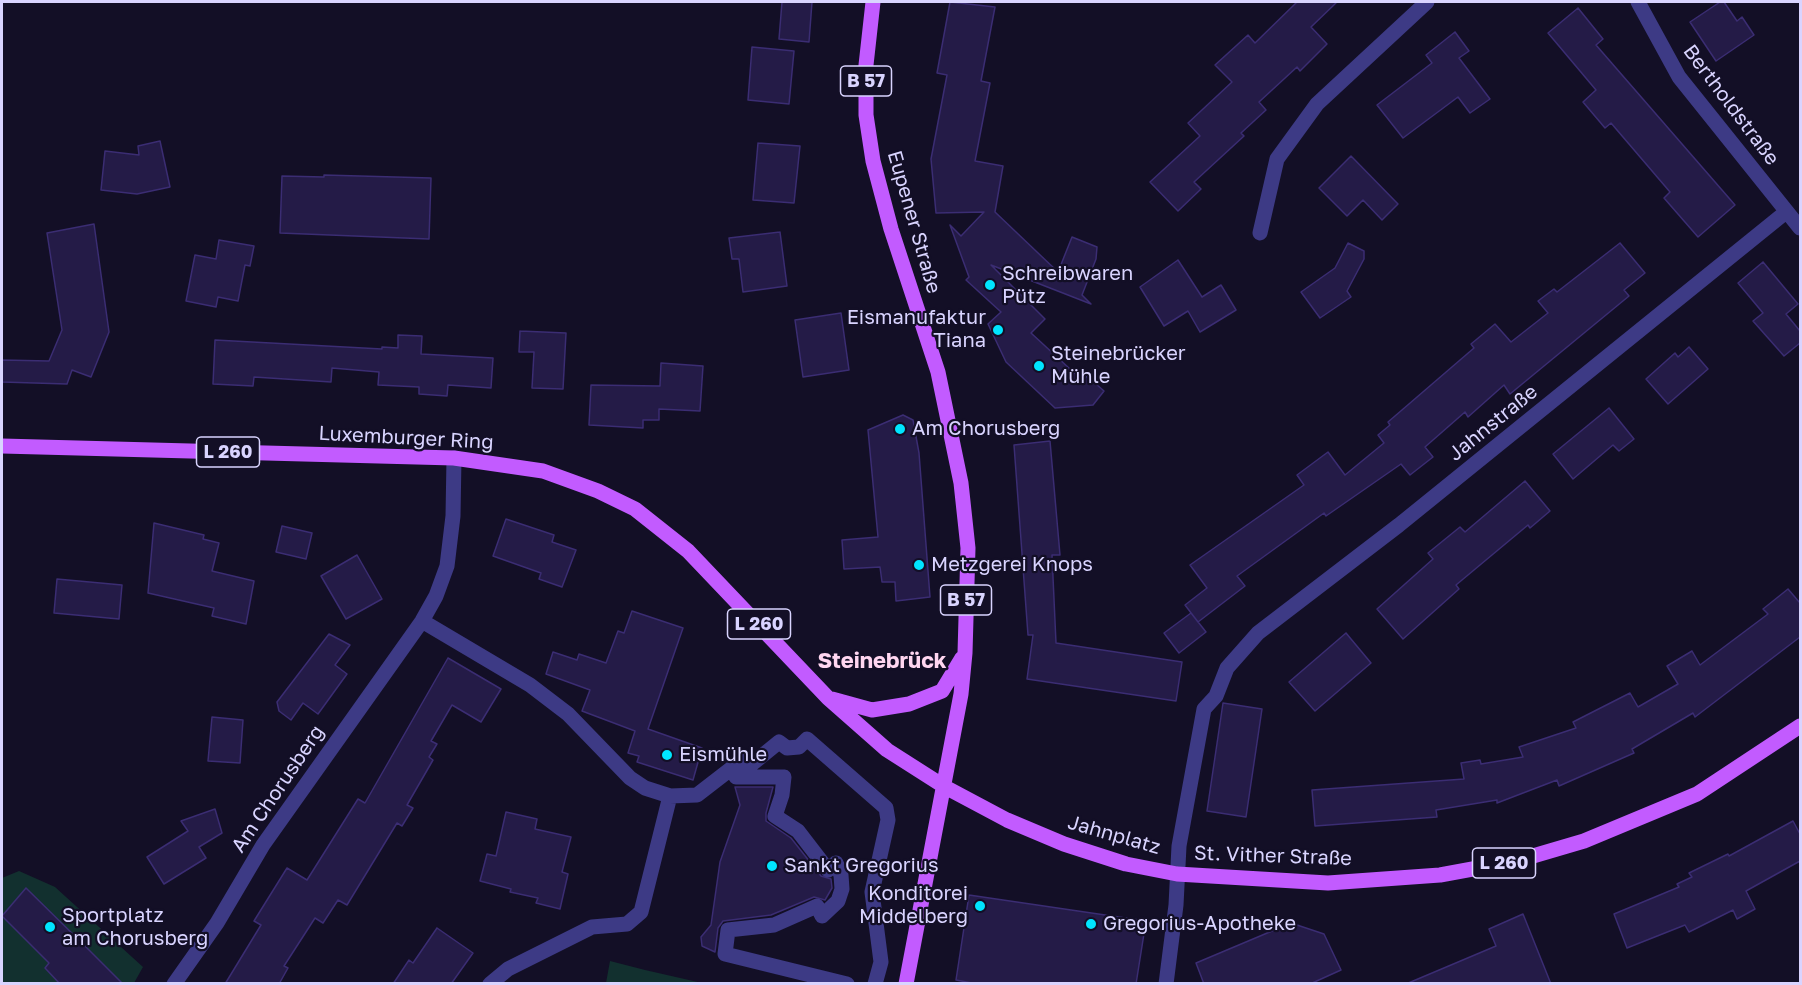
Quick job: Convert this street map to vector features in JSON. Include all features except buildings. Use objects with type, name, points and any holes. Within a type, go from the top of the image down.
[{"type":"main road","name":"Eupener Straße","points":[[873,2],[866,65],[866,115],[873,161],[891,229],[938,372],[961,483],[968,548],[965,653],[961,694],[906,984]]},
{"type":"main road","name":"Luxemburger Ring","points":[[2,446],[454,458],[543,471],[598,491],[634,509],[688,551],[828,698],[887,750],[945,787]]},
{"type":"main road","name":"B 57","points":[[828,698],[872,710],[909,704],[942,691],[965,653]]},
{"type":"main road","name":"St. Vither Straße","points":[[1177,874],[1328,883],[1440,875],[1516,861],[1584,841],[1696,794],[1800,726]]},
{"type":"main road","name":"Jahnplatz","points":[[945,787],[1007,820],[1064,844],[1126,864],[1177,874]]},
{"type":"street","points":[[1260,233],[1277,159],[1317,104],[1427,2]]},
{"type":"street","name":"Bertholdstraße","points":[[1638,2],[1679,77],[1800,228]]},
{"type":"street","name":"Jahnstraße","points":[[1227,668],[1258,633],[1400,525],[1786,212]]},
{"type":"street","name":"Am Chorusberg","points":[[174,984],[217,923],[263,844],[422,621],[436,596],[447,566],[453,516],[454,458]]},
{"type":"street","points":[[422,621],[530,685],[568,714],[630,778],[645,788],[670,796],[697,795],[763,743]]},
{"type":"street","name":"Jahnplatz","points":[[1177,874],[1181,834],[1204,710],[1216,696],[1227,668]]},
{"type":"street","points":[[847,984],[725,954],[728,930],[774,925],[817,906],[822,916],[838,901],[842,889],[836,863],[828,870],[798,831],[775,816],[782,795],[784,777],[736,777],[779,742],[787,748],[799,747],[807,739],[886,807],[888,820],[872,892],[881,962],[875,984]]},
{"type":"street","points":[[490,984],[508,969],[592,927],[627,924],[641,912],[670,796]]},
{"type":"street","points":[[1166,984],[1176,905],[1177,874]]},
{"type":"green space","name":"Sportplatz am Chorusberg","points":[[19,871],[55,887],[143,967],[134,983],[2,984],[2,878]]},
{"type":"green space","points":[[610,961],[645,970],[702,983],[606,983]]},
{"type":"place","name":"Schreibwaren Pütz","points":[[990,285]]},
{"type":"place","name":"Eismanufaktur Tiana","points":[[998,330]]},
{"type":"place","name":"Steinebrücker Mühle","points":[[1039,366]]},
{"type":"place","name":"Am Chorusberg","points":[[900,429]]},
{"type":"place","name":"Metzgerei Knops","points":[[919,565]]},
{"type":"place","name":"Eismühle","points":[[667,755]]},
{"type":"place","name":"Sankt Gregorius","points":[[772,866]]},
{"type":"place","name":"Konditorei Middelberg","points":[[980,906]]},
{"type":"place","name":"Gregorius-Apotheke","points":[[1091,924]]},
{"type":"place","name":"Sportplatz am Chorusberg","points":[[50,927]]},
{"type":"district","name":"Steinebrück","points":[[882,661]]}]
